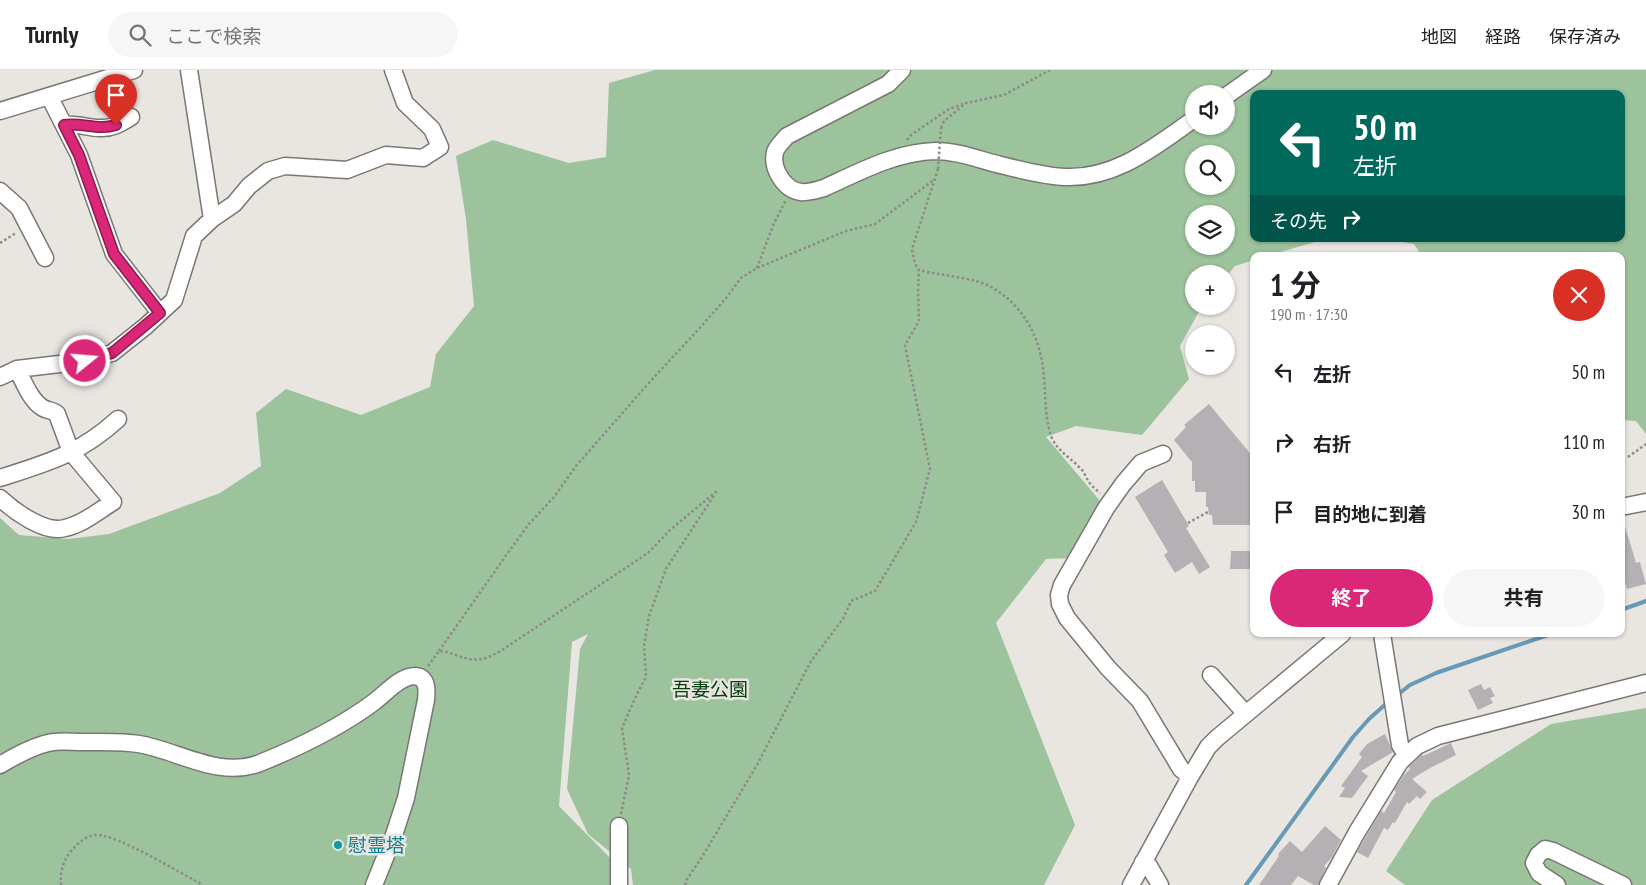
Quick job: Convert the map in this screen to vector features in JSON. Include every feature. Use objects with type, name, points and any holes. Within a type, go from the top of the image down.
[{"type":"street","points":[[0,111],[134,70]]},
{"type":"street","points":[[189,70],[212,219]]},
{"type":"street","points":[[0,377],[17,369],[85,361],[112,353],[174,300],[194,236],[212,219],[234,204],[249,186],[268,171],[284,166],[347,170],[386,155],[423,158],[440,147],[432,129],[405,103],[392,70]]},
{"type":"street","points":[[902,70],[888,84],[787,136],[776,151],[775,164],[782,180],[799,192],[824,188],[887,160],[932,151],[948,152],[1043,175],[1066,177],[1089,175],[1112,170],[1129,163],[1185,125]]},
{"type":"street","points":[[1235,90],[1263,70]]},
{"type":"street","points":[[49,96],[79,155],[114,254],[160,313]]},
{"type":"street","points":[[64,125],[108,128],[131,117]]},
{"type":"street","points":[[0,191],[19,208],[45,258]]},
{"type":"street","points":[[0,498],[23,516],[36,523],[64,529],[84,520],[113,502],[71,452],[57,414],[53,410],[43,408],[33,398],[17,369]]},
{"type":"street","points":[[0,478],[54,460],[84,446],[103,433],[118,419]]},
{"type":"street","points":[[1163,454],[1148,459],[1135,468],[1109,504],[1062,585],[1059,595],[1060,604],[1067,618],[1108,668],[1140,701],[1181,769],[1190,777]]},
{"type":"street","points":[[1625,506],[1646,502]]},
{"type":"street","points":[[1131,885],[1208,747],[1338,637]]},
{"type":"street","points":[[1382,637],[1400,745],[1406,755]]},
{"type":"street","points":[[1211,675],[1246,714]]},
{"type":"street","points":[[0,765],[39,745],[52,742],[68,742],[139,744],[206,764],[226,768],[240,768],[260,763],[331,729],[364,709],[408,677],[422,678],[426,683],[426,700],[406,798],[394,838],[374,885]]},
{"type":"street","points":[[1331,884],[1356,832],[1394,772],[1406,755],[1422,743],[1438,736],[1646,684]]},
{"type":"street","points":[[619,826],[619,885]]},
{"type":"street","points":[[1557,885],[1539,873],[1534,863],[1538,854],[1545,849],[1553,851],[1623,885]]},
{"type":"street","points":[[1143,862],[1152,871],[1160,885]]},
{"type":"path","points":[[898,158],[903,144],[911,135],[948,110],[966,103],[1004,95],[1050,70]]},
{"type":"path","points":[[685,885],[686,878],[702,857],[756,765],[811,661],[843,619],[851,601],[875,591],[916,522],[930,469],[905,345],[919,321],[919,270],[915,264],[912,249],[938,169],[941,128],[944,121],[966,103]]},
{"type":"path","points":[[422,678],[430,662],[529,524],[554,498],[576,466],[727,297],[741,278],[757,268],[846,231],[875,224],[935,179]]},
{"type":"path","points":[[757,268],[774,223],[787,198],[794,198],[799,192]]},
{"type":"path","points":[[0,244],[28,226]]},
{"type":"path","points":[[919,270],[980,282],[992,287],[1012,301],[1029,323],[1038,342],[1052,437],[1059,449],[1082,470],[1088,481],[1109,504]]},
{"type":"path","points":[[1628,457],[1646,444]]},
{"type":"path","points":[[439,651],[444,651],[467,660],[478,661],[489,658],[648,553],[670,530],[717,491],[666,569],[649,616],[644,646],[646,677],[622,728],[630,775],[619,826]]},
{"type":"path","points":[[1188,523],[1208,512]]},
{"type":"path","points":[[61,885],[61,871],[69,854],[82,841],[96,835],[104,836],[137,849],[203,885]]},
{"type":"green space","name":"吾妻公園","points":[[655,70],[1646,70],[1646,434],[1636,421],[1625,420],[1625,252],[1419,252],[1414,244],[1403,242],[1625,242],[1625,90],[1250,90],[1250,242],[1315,242],[1281,252],[1250,252],[1250,261],[1235,266],[1185,265],[1185,315],[1197,315],[1192,325],[1185,325],[1185,337],[1180,346],[1185,364],[1185,375],[1188,375],[1189,379],[1142,435],[1076,426],[1046,437],[1106,508],[1071,558],[1046,559],[996,623],[1075,825],[1044,885],[633,885],[631,869],[588,834],[567,789],[580,649],[588,634],[572,642],[559,806],[623,871],[623,885],[0,885],[0,518],[19,535],[68,539],[109,534],[220,493],[261,466],[256,413],[286,389],[361,415],[430,387],[436,354],[474,306],[466,219],[456,156],[493,140],[569,163],[606,157],[609,83]]},
{"type":"green space","points":[[1646,708],[1646,885],[1405,885],[1386,871],[1432,800],[1551,724]]},
{"type":"building","points":[[1209,404],[1250,453],[1250,525],[1213,525],[1212,515],[1209,515],[1208,507],[1206,507],[1206,492],[1195,492],[1195,481],[1192,481],[1192,462],[1174,440],[1186,427],[1184,425]]},
{"type":"building","points":[[1162,480],[1189,526],[1186,528],[1210,567],[1199,574],[1192,562],[1175,573],[1164,555],[1168,552],[1135,497]]},
{"type":"building","points":[[1625,526],[1636,563],[1640,562],[1646,584],[1627,589],[1625,582]]},
{"type":"building","points":[[1231,551],[1250,551],[1250,569],[1230,569]]},
{"type":"building","points":[[1481,684],[1484,690],[1490,687],[1495,696],[1490,698],[1493,703],[1478,710],[1468,690]]},
{"type":"building","points":[[1385,734],[1393,752],[1361,771],[1368,776],[1352,798],[1339,797],[1345,788],[1341,786],[1362,757],[1359,754],[1367,744]]},
{"type":"building","points":[[1451,743],[1456,755],[1412,779],[1427,792],[1420,799],[1417,796],[1409,804],[1407,802],[1395,823],[1393,822],[1388,830],[1384,828],[1368,858],[1357,852],[1381,811],[1384,813],[1396,792],[1394,790],[1410,769],[1409,767],[1422,755]]},
{"type":"building","points":[[1325,826],[1341,840],[1332,857],[1324,866],[1326,868],[1318,885],[1314,885],[1298,876],[1291,885],[1259,885],[1279,856],[1278,854],[1290,841],[1302,852]]},
{"type":"waterway","points":[[1625,609],[1646,601]]},
{"type":"waterway","points":[[1396,696],[1410,685],[1436,673],[1542,637]]},
{"type":"waterway","points":[[1246,885],[1353,737],[1388,702]]},
{"type":"place","name":"慰霊塔","points":[[338,845]]},
{"type":"route","points":[[85,361],[112,353],[160,313],[114,254],[79,155],[64,125],[71,124],[101,128],[116,125]]}]
